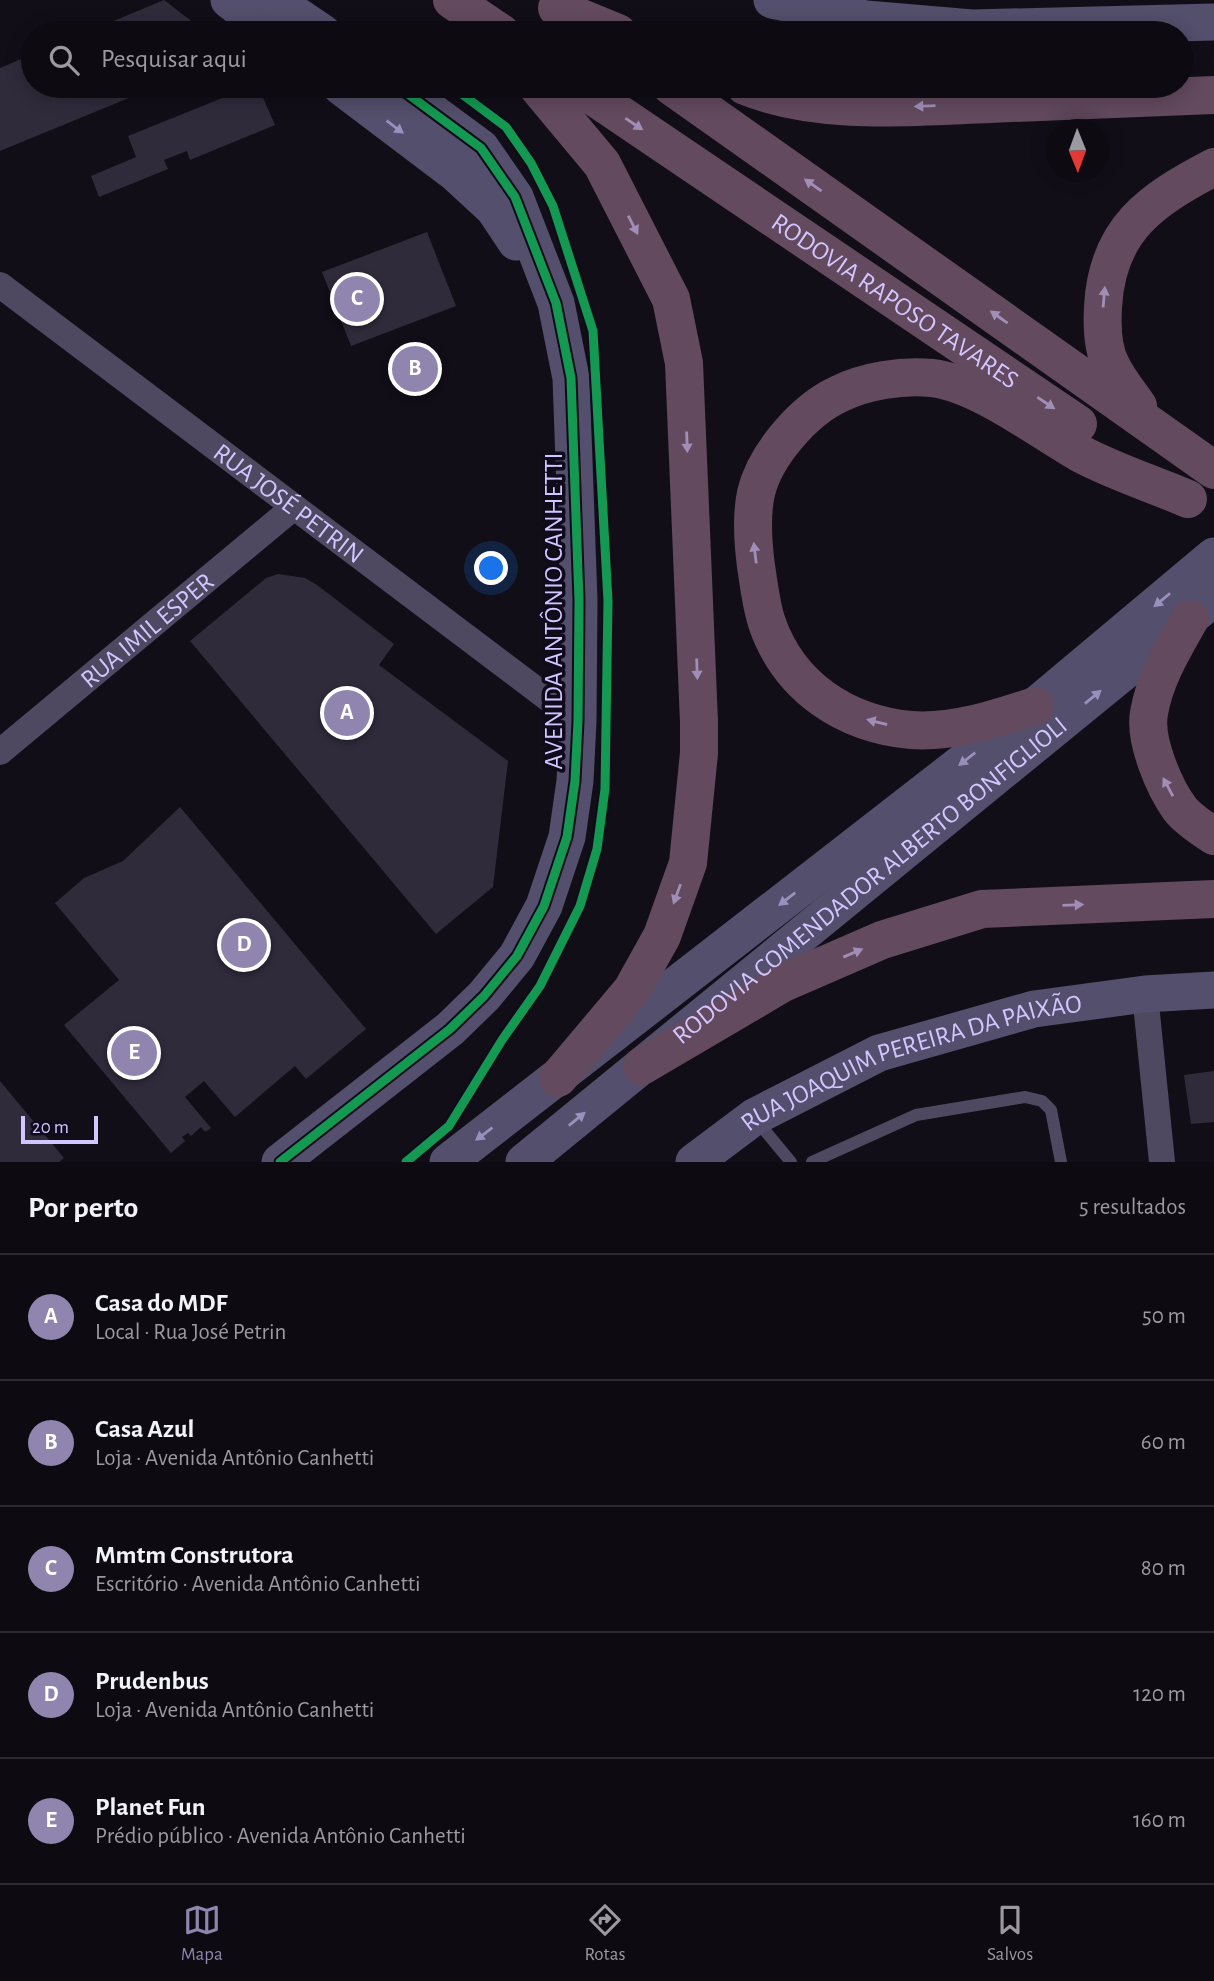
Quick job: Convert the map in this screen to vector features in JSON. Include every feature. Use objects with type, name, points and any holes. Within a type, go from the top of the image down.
[{"type":"highway","points":[[452,0],[482,21]]},
{"type":"highway","points":[[551,4],[576,21]]},
{"type":"highway","points":[[551,4],[590,21]]},
{"type":"highway","points":[[1193,97],[1214,96]]},
{"type":"highway","points":[[547,98],[602,164],[671,299],[684,363],[699,722],[699,753],[688,863],[662,936],[632,990],[558,1078]]},
{"type":"highway","name":"RODOVIA RAPOSO TAVARES","points":[[596,98],[1201,507]]},
{"type":"highway","name":"RODOVIA RAPOSO TAVARES","points":[[687,98],[1214,470]]},
{"type":"highway","points":[[794,98],[830,105],[896,107],[1156,98]]},
{"type":"highway","points":[[1151,425],[1110,364],[1102,329],[1104,291],[1112,254],[1133,222],[1151,205],[1174,188],[1214,167]]},
{"type":"highway","points":[[1035,706],[988,721],[945,729],[911,730],[857,717],[835,707],[802,684],[782,655],[767,624],[753,541],[756,492],[782,442],[807,416],[838,394],[871,383],[902,378],[932,378],[967,386],[1084,455],[1201,507]]},
{"type":"highway","points":[[1202,608],[1160,672],[1148,715],[1152,748],[1164,781],[1181,810],[1214,836]]},
{"type":"highway","points":[[642,1066],[783,983],[882,940],[982,909],[1214,899]]},
{"type":"street","points":[[229,0],[256,21]]},
{"type":"street","points":[[274,0],[305,21]]},
{"type":"street","points":[[772,0],[866,19],[890,21]]},
{"type":"street","points":[[1146,21],[1196,19]]},
{"type":"street","name":"AVENIDA ANTÔNIO CANHETTI","points":[[357,98],[455,173],[494,209],[556,303]]},
{"type":"street","name":"AVENIDA ANTÔNIO CANHETTI","points":[[280,1162],[450,1029],[484,996],[517,956],[544,906],[567,837],[575,781],[579,600],[571,378],[556,303],[515,197],[481,148],[413,98]]},
{"type":"street","name":"RUA JOSÉ PETRIN","points":[[0,285],[578,721]]},
{"type":"street","name":"RUA IMIL ESPER","points":[[2,745],[294,507]]},
{"type":"street","name":"RODOVIA COMENDADOR ALBERTO BONFIGLIOLI","points":[[449,1162],[1035,706],[1214,556]]},
{"type":"street","name":"RODOVIA COMENDADOR ALBERTO BONFIGLIOLI","points":[[524,1162],[1202,608]]},
{"type":"street","name":"RUA JOAQUIM PEREIRA DA PAIXÃO","points":[[694,1162],[754,1117],[879,1053],[1034,1009],[1144,994],[1214,990]]},
{"type":"street","points":[[1144,994],[1162,1162]]},
{"type":"lane","points":[[812,1162],[916,1115],[1025,1097],[1042,1101],[1051,1110],[1061,1162]]},
{"type":"lane","points":[[754,1117],[791,1162]]},
{"type":"building","points":[[164,0],[191,21],[114,21]]},
{"type":"building","points":[[21,59],[21,98],[129,98],[0,151],[0,68]]},
{"type":"building","points":[[222,98],[263,98],[275,125],[190,160],[187,151],[164,160],[168,169],[99,197],[91,176],[136,157],[128,136]]},
{"type":"building","points":[[427,232],[456,306],[351,346],[322,272]]},
{"type":"building","points":[[278,574],[305,578],[317,585],[394,644],[379,665],[508,761],[493,887],[436,934],[190,641],[266,578]]},
{"type":"building","points":[[180,807],[366,1029],[306,1079],[295,1066],[235,1117],[204,1081],[185,1097],[211,1128],[205,1132],[201,1127],[191,1136],[188,1133],[182,1137],[185,1141],[171,1153],[64,1025],[119,980],[55,903],[84,878],[123,861]]},
{"type":"building","points":[[1214,1071],[1214,1122],[1191,1124],[1184,1075]]},
{"type":"building","points":[[0,1081],[64,1158],[59,1162],[0,1162]]},
{"type":"cycle path","points":[[280,1162],[450,1029],[484,996],[517,956],[544,906],[567,837],[575,781],[579,600],[571,378],[556,303],[515,197],[481,148],[413,98]]},
{"type":"cycle path","points":[[406,1162],[449,1126],[502,1040],[540,986],[580,906],[597,849],[605,789],[608,601],[593,331],[553,206],[531,163],[506,127],[467,98]]},
{"type":"place","name":"Mmtm Construtora","points":[[357,299]]},
{"type":"place","name":"Casa Azul","points":[[415,369]]},
{"type":"place","name":"Casa do MDF","points":[[347,713]]},
{"type":"place","name":"Prudenbus","points":[[244,945]]},
{"type":"place","name":"Planet Fun","points":[[134,1053]]}]
